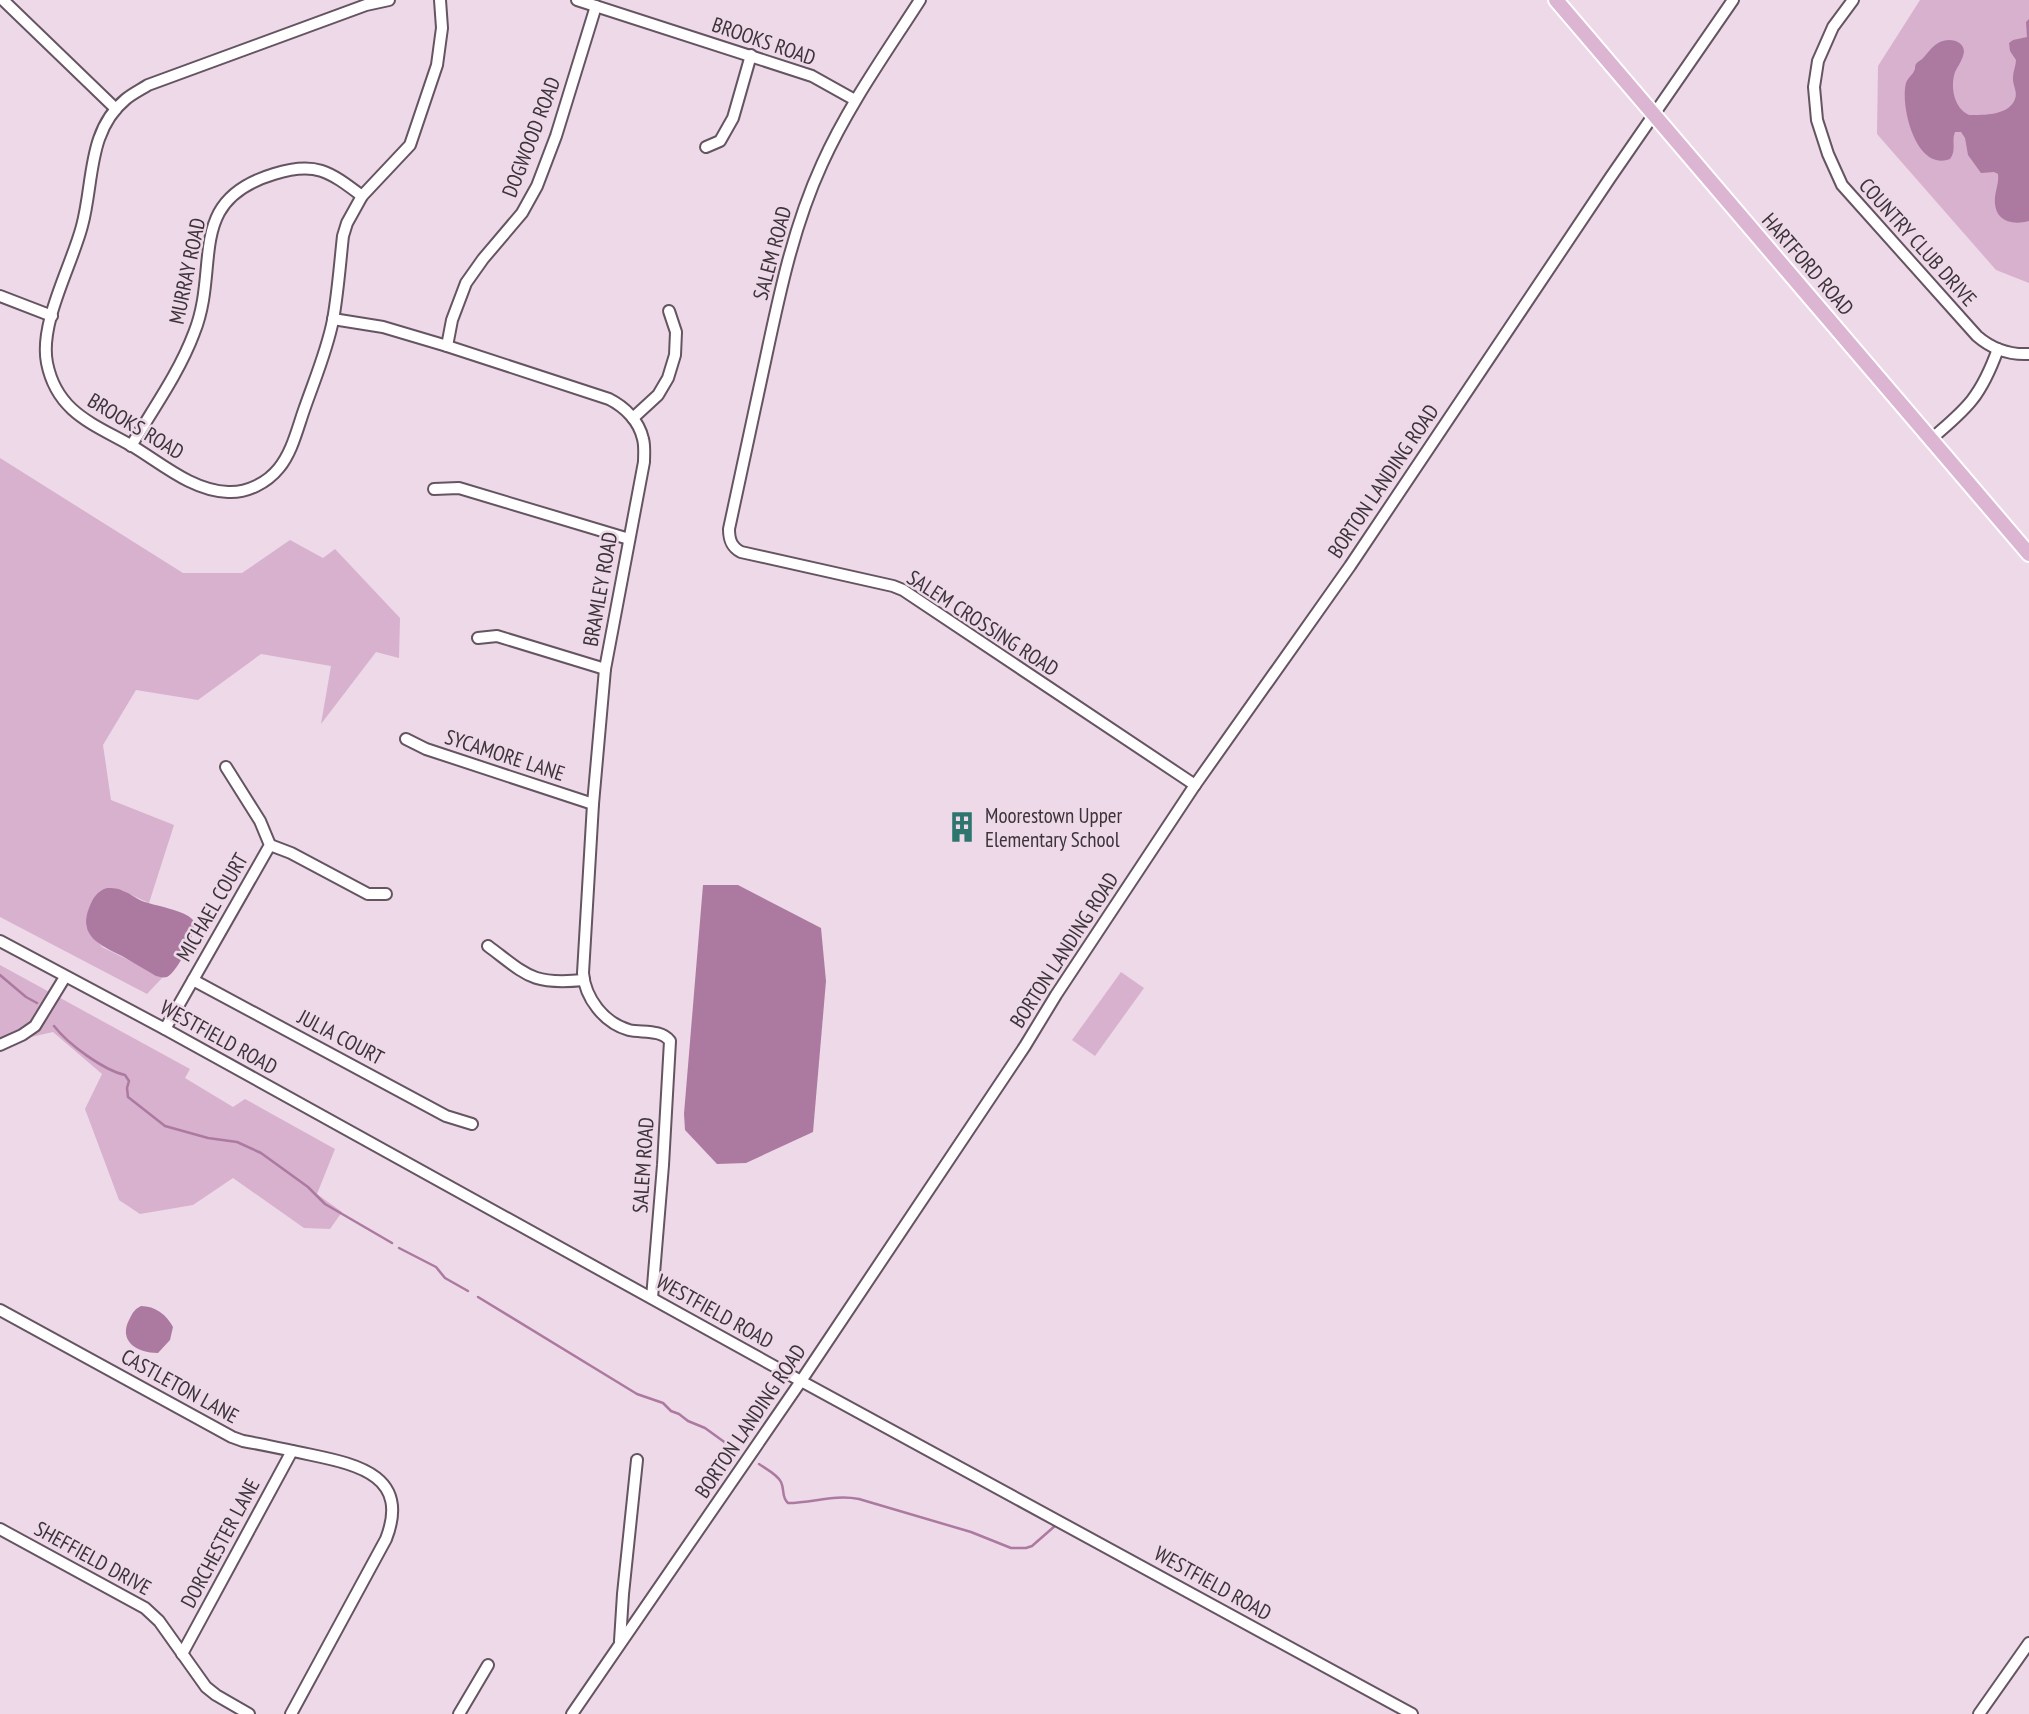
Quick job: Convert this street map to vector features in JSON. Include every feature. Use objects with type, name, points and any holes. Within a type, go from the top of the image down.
[{"type":"main road","name":"HARTFORD ROAD","points":[[1556,0],[2029,554]]},
{"type":"street","name":"BROOKS ROAD","points":[[389,0],[366,5],[148,85],[127,98],[116,109],[104,126],[95,149],[83,225],[47,333],[46,360],[53,385],[75,414],[173,472],[204,487],[224,492],[251,488],[281,467],[290,449],[325,351],[333,319],[347,223],[362,196],[410,145],[438,65],[442,28],[440,0]]},
{"type":"street","name":"BROOKS ROAD","points":[[577,0],[812,76],[855,100]]},
{"type":"street","name":"SALEM ROAD","points":[[730,542],[729,529],[792,245],[804,208],[822,163],[855,100],[920,0]]},
{"type":"street","name":"BORTON LANDING ROAD","points":[[572,1714],[801,1381],[1025,1046],[1195,785],[1350,566],[1733,0]]},
{"type":"street","name":"COUNTRY CLUB DRIVE","points":[[1853,0],[1833,27],[1818,61],[1815,87],[1817,120],[1842,185],[1977,336],[1998,349],[2014,354],[2029,354]]},
{"type":"street","points":[[0,14],[6,3],[116,109]]},
{"type":"street","name":"DOGWOOD ROAD","points":[[447,346],[452,320],[466,283],[522,213],[537,186],[596,6]]},
{"type":"street","points":[[706,147],[720,141],[733,118],[751,55]]},
{"type":"street","name":"MURRAY ROAD","points":[[131,446],[168,385],[194,333],[202,306],[211,233],[222,206],[232,194],[261,177],[292,168],[307,167],[322,170],[362,196]]},
{"type":"street","points":[[0,296],[52,316]]},
{"type":"street","points":[[333,319],[383,327],[609,399],[620,405],[633,418],[658,395],[668,378],[676,332],[669,311]]},
{"type":"street","points":[[1931,439],[1979,393],[1998,349]]},
{"type":"street","name":"BRAMLEY ROAD","points":[[584,981],[593,804],[605,668],[644,462],[643,439],[633,418]]},
{"type":"street","points":[[434,489],[459,488],[629,539]]},
{"type":"street","name":"SALEM CROSSING ROAD","points":[[730,542],[741,552],[903,590],[1195,785]]},
{"type":"street","points":[[478,638],[497,636],[605,668]]},
{"type":"street","name":"SYCAMORE LANE","points":[[405,739],[426,749],[593,804]]},
{"type":"street","name":"MICHAEL COURT","points":[[165,1029],[270,845],[260,821],[226,767]]},
{"type":"street","points":[[270,845],[291,853],[368,894],[386,894]]},
{"type":"street","name":"WESTFIELD ROAD","points":[[0,942],[165,1029],[801,1381],[1412,1714]]},
{"type":"street","points":[[488,946],[532,978],[551,982],[584,981]]},
{"type":"street","points":[[0,1045],[34,1026],[65,977]]},
{"type":"street","name":"JULIA COURT","points":[[193,979],[446,1116],[472,1124]]},
{"type":"street","name":"SALEM ROAD","points":[[584,981],[598,1009],[612,1021],[627,1029],[658,1033],[670,1041],[652,1298]]},
{"type":"street","name":"CASTLETON LANE","points":[[0,1310],[232,1437],[355,1465],[381,1482],[388,1493],[392,1515],[386,1539],[291,1714]]},
{"type":"street","name":"DORCHESTER LANE","points":[[182,1654],[292,1451]]},
{"type":"street","points":[[620,1643],[622,1594],[637,1460]]},
{"type":"street","name":"SHEFFIELD DRIVE","points":[[0,1529],[145,1608],[159,1621],[210,1692],[249,1714]]},
{"type":"street","points":[[1979,1714],[2029,1643]]},
{"type":"street","points":[[459,1714],[488,1665]]},
{"type":"shaded area","points":[[1920,0],[2029,0],[2029,283],[1996,270],[1877,134],[1878,66]]},
{"type":"shaded area","points":[[2029,19],[2029,221],[2015,223],[2004,220],[1997,211],[1995,197],[1998,174],[1981,173],[1968,155],[1961,132],[1955,132],[1950,159],[1938,160],[1928,156],[1920,147],[1908,121],[1905,93],[1906,83],[1915,65],[1938,43],[1952,40],[1964,49],[1953,84],[1954,96],[1960,107],[1969,115],[2007,109],[2016,96],[2013,75],[2016,60],[2010,51],[2009,43],[2027,37],[2026,22]]},
{"type":"shaded area","points":[[0,458],[183,573],[242,573],[290,540],[323,558],[335,549],[400,618],[399,658],[376,652],[321,724],[331,666],[261,654],[198,700],[136,690],[103,745],[111,800],[174,825],[149,903],[118,890],[99,892],[86,926],[102,947],[163,977],[147,994],[0,917]]},
{"type":"shaded area","points":[[703,885],[738,885],[821,928],[826,981],[813,1132],[746,1163],[717,1164],[685,1130],[684,1114]]},
{"type":"shaded area","points":[[107,888],[119,889],[142,901],[183,914],[193,920],[193,933],[186,951],[167,977],[156,976],[106,948],[89,933],[86,918],[89,908],[96,895]]},
{"type":"shaded area","points":[[0,965],[190,1069],[185,1078],[233,1107],[245,1099],[335,1149],[317,1194],[342,1212],[330,1229],[304,1228],[233,1178],[193,1205],[140,1214],[119,1200],[85,1109],[102,1074],[53,1032],[0,1044]]},
{"type":"shaded area","points":[[1121,972],[1144,988],[1095,1056],[1072,1040]]},
{"type":"shaded area","points":[[141,1306],[160,1312],[173,1327],[170,1340],[158,1353],[136,1348],[128,1339],[127,1326],[133,1312]]},
{"type":"waterway","points":[[0,975],[37,1003]]},
{"type":"waterway","points":[[54,1026],[86,1055],[125,1075],[129,1081],[128,1097],[165,1126],[208,1138],[237,1142],[261,1153],[308,1187],[325,1204],[392,1243]]},
{"type":"waterway","points":[[399,1248],[436,1267],[445,1278],[468,1291]]},
{"type":"waterway","points":[[478,1297],[637,1394],[663,1403],[671,1411],[705,1428],[734,1449]]},
{"type":"waterway","points":[[759,1464],[779,1479],[788,1503],[859,1499],[971,1532],[1011,1548],[1032,1546],[1056,1525]]},
{"type":"place","name":"Moorestown Upper Elementary School","points":[[962,827]]}]
